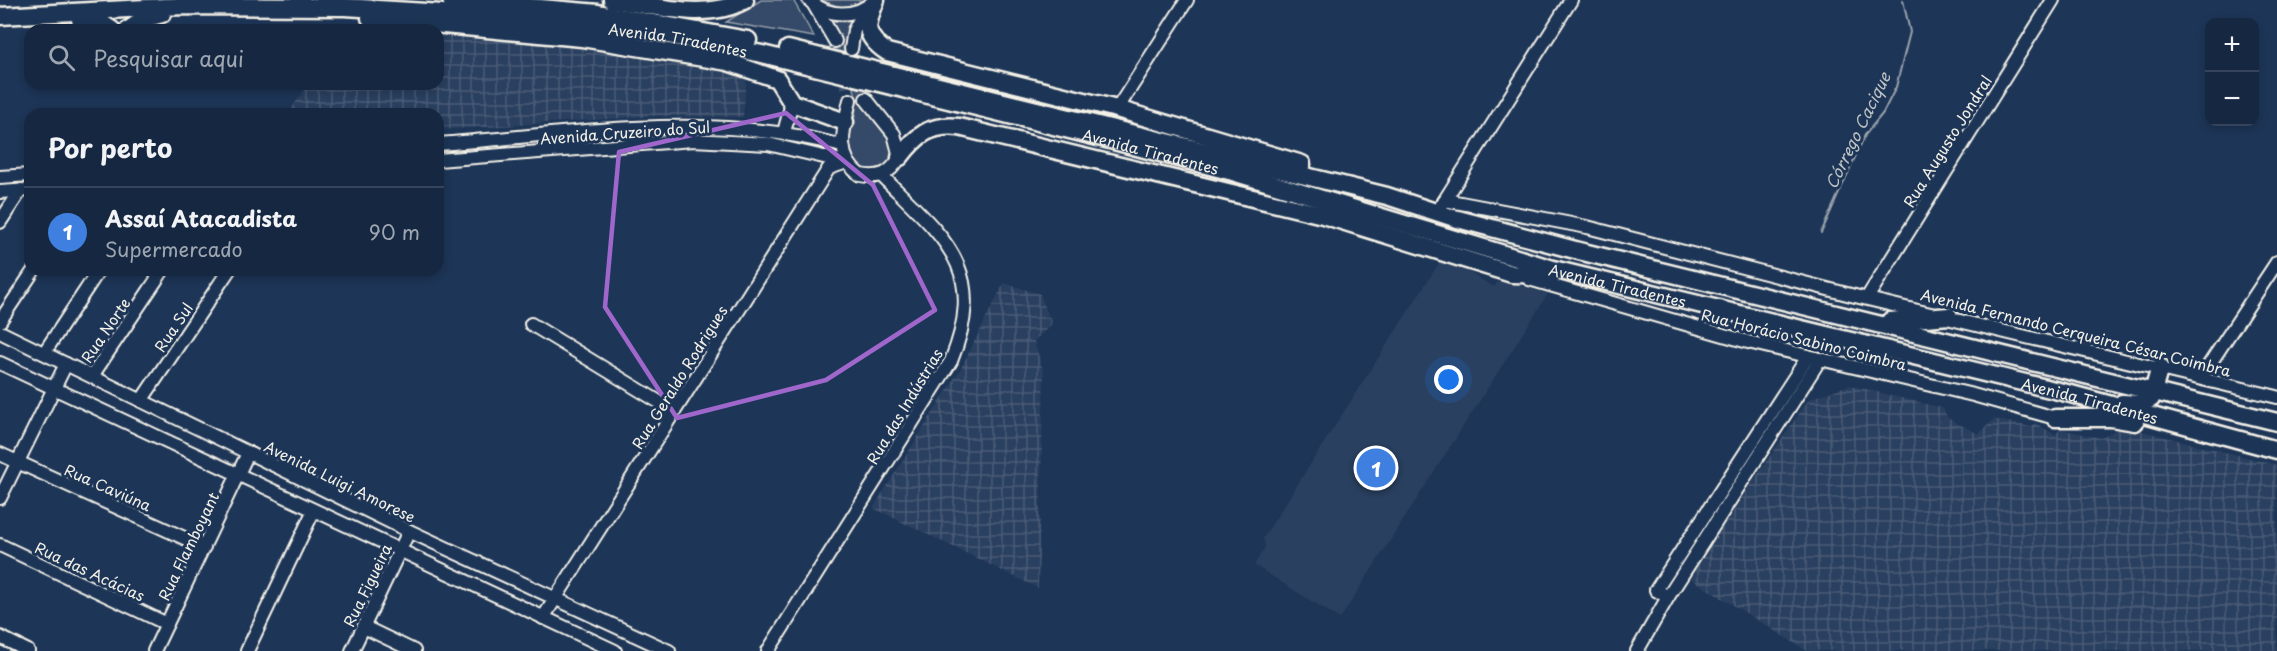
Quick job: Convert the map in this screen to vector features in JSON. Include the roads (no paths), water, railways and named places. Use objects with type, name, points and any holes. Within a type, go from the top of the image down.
[{"type":"highway","name":"Avenida Tiradentes","points":[[451,0],[598,14],[707,31],[1127,130],[1387,196],[1441,206],[1579,251],[2277,422]]},
{"type":"highway","points":[[612,0],[706,11],[722,9],[745,0]]},
{"type":"highway","points":[[872,3],[867,21],[868,30],[873,42],[887,52],[1117,109],[1328,172],[1387,196]]},
{"type":"highway","name":"Avenida Tiradentes","points":[[0,16],[182,6],[292,5],[515,18],[668,35],[762,54],[1233,172],[1553,269],[2071,394],[2277,450]]},
{"type":"highway","points":[[292,5],[371,19],[427,24]]},
{"type":"highway","points":[[137,24],[144,19],[182,6]]},
{"type":"highway","points":[[26,14],[103,24]]},
{"type":"highway","points":[[444,26],[582,38],[728,62],[777,79],[792,103],[845,122]]},
{"type":"highway","points":[[900,157],[921,133],[945,126],[959,127],[1323,215],[1512,274],[1586,276]]},
{"type":"highway","points":[[1233,172],[1323,215]]},
{"type":"highway","points":[[1830,313],[1898,322],[1949,316]]},
{"type":"highway","points":[[2071,394],[2140,404],[2151,399],[2160,367]]},
{"type":"highway","points":[[2055,418],[2111,418],[2204,432]]},
{"type":"street","points":[[1117,109],[1187,0]]},
{"type":"street","points":[[1441,206],[1571,0]]},
{"type":"street","name":"Rua Augusto Jondral","points":[[1867,298],[2053,0]]},
{"type":"street","points":[[812,2],[839,14],[872,3]]},
{"type":"street","points":[[812,2],[835,41]]},
{"type":"street","points":[[851,49],[854,30],[872,3]]},
{"type":"street","points":[[866,99],[894,134],[900,157],[892,171],[882,176]]},
{"type":"street","points":[[847,162],[842,146],[850,100]]},
{"type":"street","points":[[784,132],[792,103]]},
{"type":"street","points":[[680,141],[688,126]]},
{"type":"street","name":"Avenida Cruzeiro do Sul","points":[[444,144],[688,126],[738,126],[784,132],[842,146]]},
{"type":"street","name":"Avenida Cruzeiro do Sul","points":[[444,160],[680,141],[768,144],[847,162],[860,175],[882,176]]},
{"type":"street","name":"Rua Geraldo Rodrigues","points":[[543,618],[829,168],[847,162]]},
{"type":"street","points":[[0,177],[24,175]]},
{"type":"street","name":"Rua das Indústrias","points":[[768,651],[951,361],[963,331],[965,292],[962,273],[953,253],[932,226],[882,176]]},
{"type":"street","points":[[0,192],[24,190]]},
{"type":"street","points":[[0,222],[24,191]]},
{"type":"street","name":"Avenida Fernando Cerqueira César Coimbra","points":[[1441,206],[1587,227],[1867,298],[2277,397]]},
{"type":"street","points":[[2201,378],[2277,262]]},
{"type":"street","name":"Rua Horácio Sabino Coimbra","points":[[1512,274],[1813,359],[1973,395],[2055,418]]},
{"type":"street","points":[[0,321],[30,276]]},
{"type":"street","points":[[44,353],[95,276]]},
{"type":"street","name":"Rua Norte","points":[[92,376],[159,276]]},
{"type":"street","name":"Rua Sul","points":[[141,401],[225,276]]},
{"type":"street","points":[[531,324],[674,411]]},
{"type":"street","name":"Avenida Luigi Amorese","points":[[0,332],[409,531],[669,651]]},
{"type":"street","points":[[1668,597],[1656,590],[1813,359]]},
{"type":"street","points":[[1638,651],[1668,597],[1813,359]]},
{"type":"street","points":[[0,363],[615,651]]},
{"type":"street","points":[[0,498],[66,364]]},
{"type":"street","name":"Rua Flamboyant","points":[[154,651],[248,453]]},
{"type":"street","name":"Rua Caviúna","points":[[0,454],[204,547]]},
{"type":"street","points":[[247,651],[314,512]]},
{"type":"street","name":"Rua Figueira","points":[[352,651],[409,531]]},
{"type":"street","name":"Rua das Acácias","points":[[0,545],[167,624]]},
{"type":"street","points":[[364,627],[414,651]]},
{"type":"street","points":[[0,637],[28,651]]},
{"type":"waterway","name":"Córrego Cacique","points":[[1821,233],[1865,135],[1883,113],[1896,87],[1910,32],[1903,0]]},
{"type":"tunnel","points":[[835,41],[850,100]]},
{"type":"tunnel","points":[[851,49],[866,99]]},
{"type":"place","name":"Assaí Atacadista","points":[[1376,468]]}]
